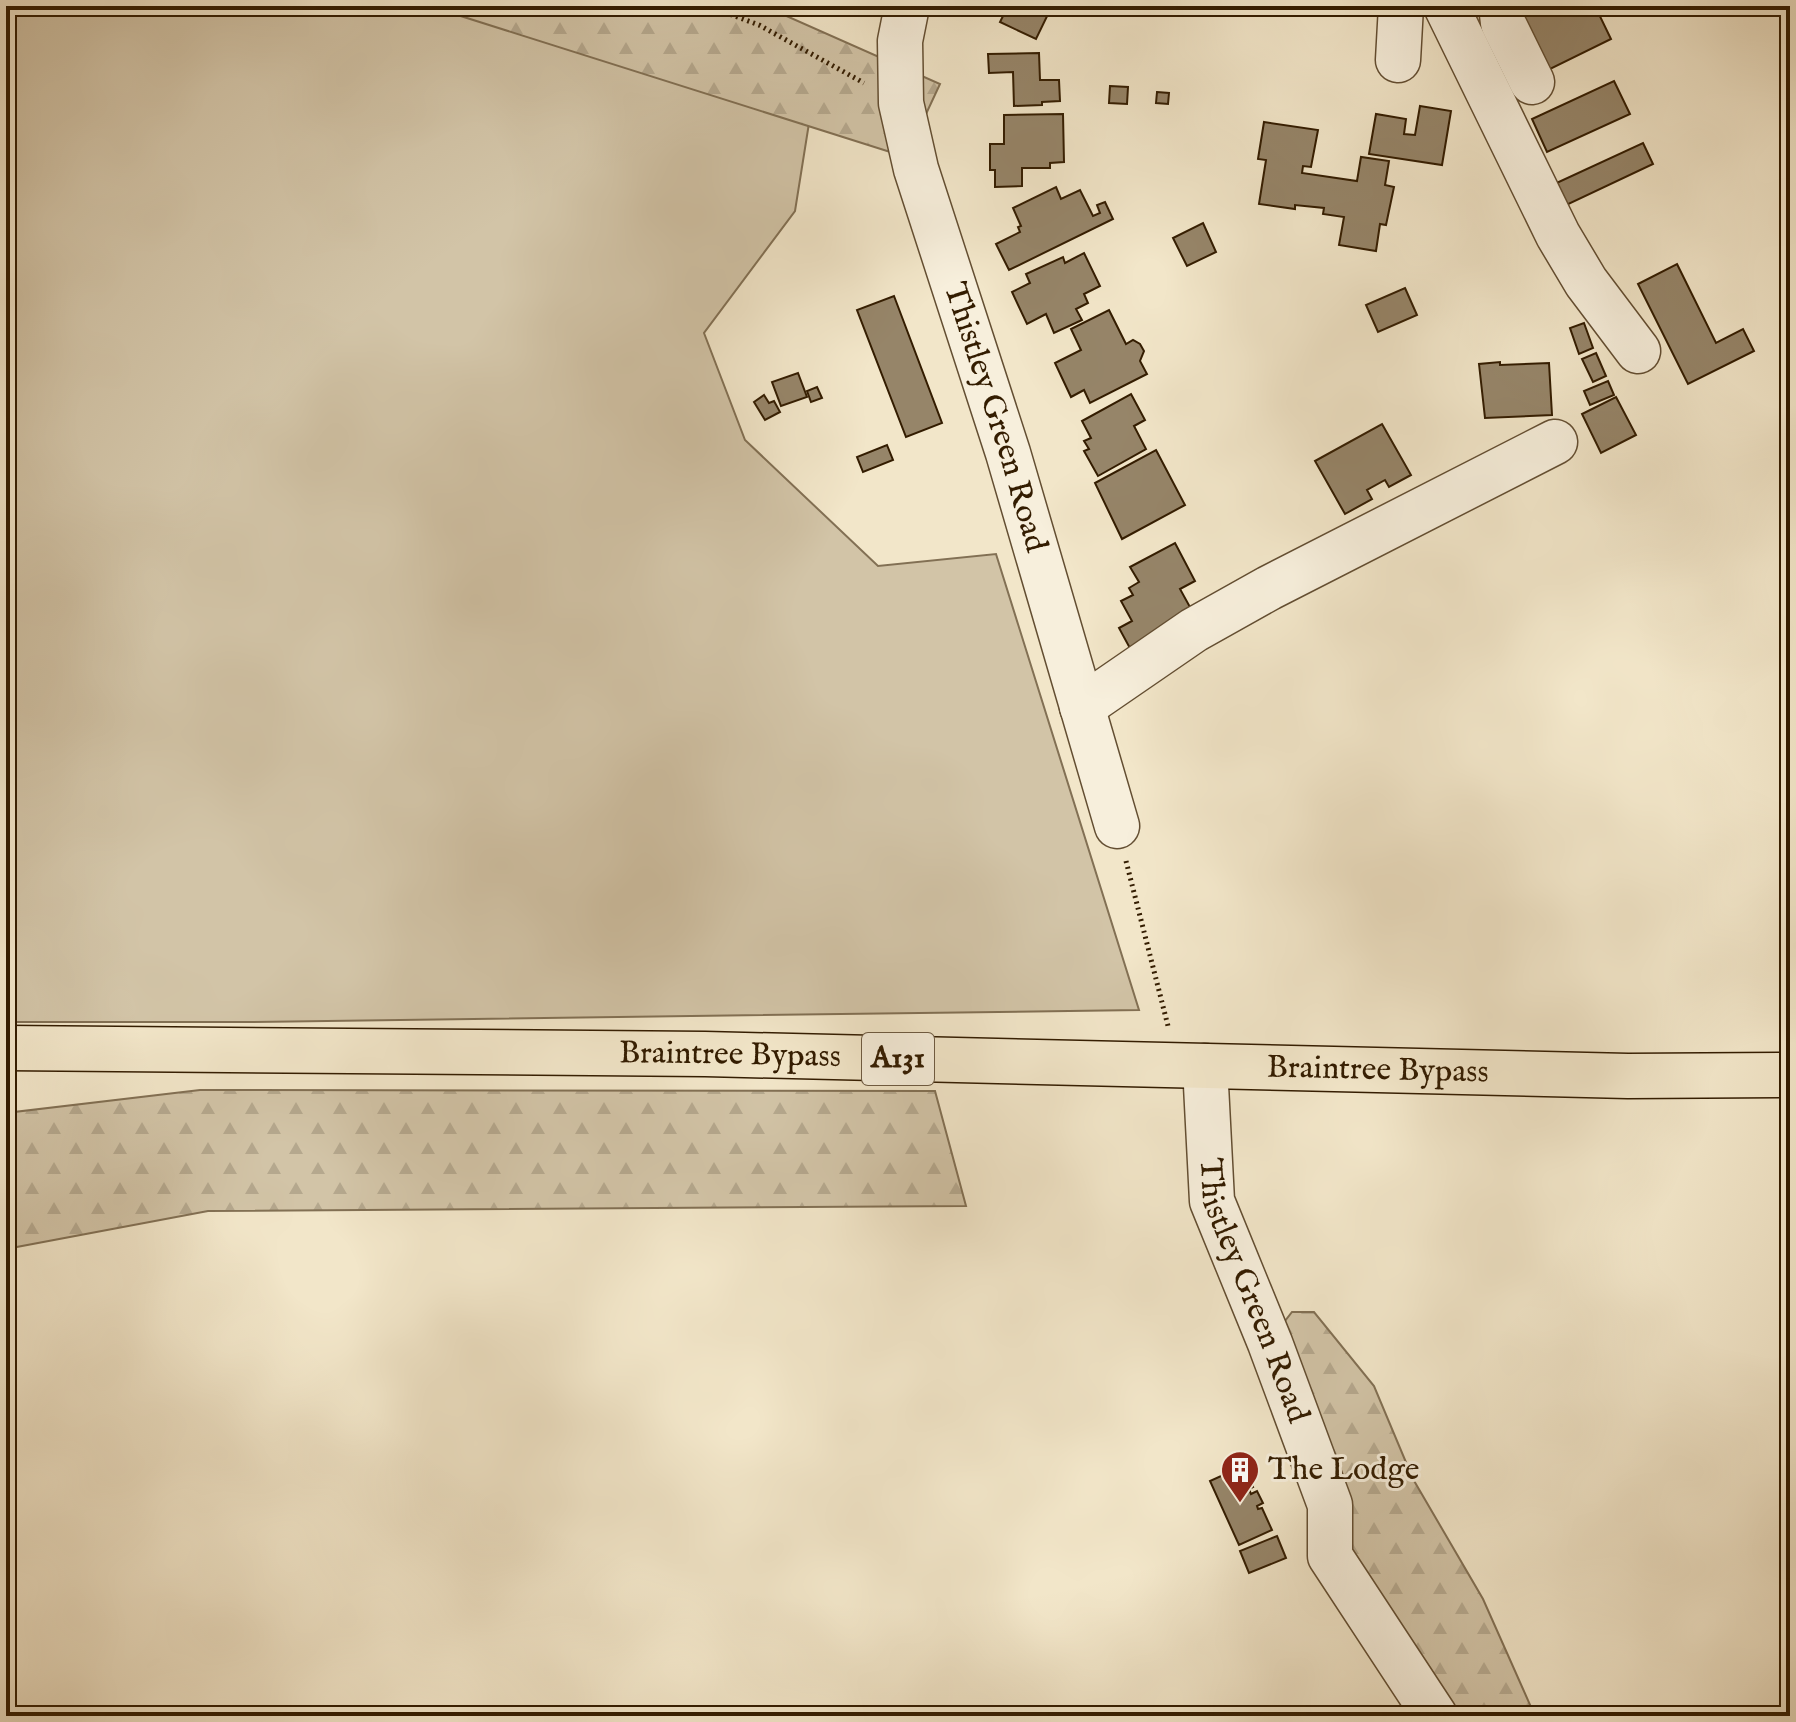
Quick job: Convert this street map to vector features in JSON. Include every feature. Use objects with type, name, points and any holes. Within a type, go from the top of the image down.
[{"type":"highway","name":"Braintree Bypass","points":[[6,1048],[705,1054],[1628,1076],[1790,1075]]},
{"type":"street","name":"Thistley Green Road","points":[[907,6],[900,41],[901,103],[916,169],[1008,453],[1117,826]]},
{"type":"street","points":[[1398,60],[1401,6]]},
{"type":"street","points":[[1446,6],[1558,235],[1586,282],[1638,351]]},
{"type":"street","points":[[1501,6],[1503,23],[1532,82]]},
{"type":"street","points":[[1082,707],[1194,630],[1269,588],[1555,442]]},
{"type":"street","name":"Thistley Green Road","points":[[1192,1065],[1212,1201],[1270,1343],[1330,1505],[1330,1556],[1435,1716]]},
{"type":"path","points":[[708,6],[759,25],[901,103]]},
{"type":"path","points":[[1117,826],[1192,1065]]},
{"type":"green space","points":[[6,6],[612,6],[813,98],[795,211],[704,333],[745,440],[878,566],[996,554],[1139,1010],[249,1022],[6,1022]]},
{"type":"green space","points":[[429,6],[764,6],[940,84],[906,157]]},
{"type":"green space","points":[[200,1090],[935,1091],[966,1206],[208,1211],[6,1249],[6,1113]]},
{"type":"green space","points":[[1292,1312],[1314,1312],[1374,1386],[1413,1479],[1483,1599],[1531,1707],[1529,1716],[1449,1716],[1344,1538],[1278,1330]]},
{"type":"building","points":[[1008,6],[1052,6],[1036,39],[1000,22]]},
{"type":"building","points":[[1510,6],[1595,6],[1611,39],[1542,73]]},
{"type":"building","points":[[1039,53],[1040,80],[1059,80],[1060,101],[1014,106],[1013,72],[989,73],[988,54]]},
{"type":"building","points":[[1614,81],[1630,114],[1547,152],[1532,119]]},
{"type":"building","points":[[1110,86],[1128,87],[1127,104],[1109,103]]},
{"type":"building","points":[[1157,92],[1169,93],[1168,104],[1156,103]]},
{"type":"building","points":[[1420,106],[1451,111],[1442,165],[1369,154],[1376,114],[1406,119],[1404,134],[1415,135]]},
{"type":"building","points":[[1063,114],[1064,162],[1050,163],[1050,168],[1022,168],[1022,186],[995,187],[995,170],[990,170],[990,144],[1004,144],[1004,115]]},
{"type":"building","points":[[1264,122],[1318,130],[1311,167],[1303,166],[1302,173],[1357,181],[1361,157],[1389,161],[1385,185],[1394,187],[1386,225],[1380,224],[1376,251],[1339,245],[1344,217],[1323,214],[1324,208],[1295,205],[1295,209],[1259,204],[1266,160],[1258,159]]},
{"type":"building","points":[[1643,143],[1653,164],[1560,208],[1550,186]]},
{"type":"building","points":[[1056,187],[1061,199],[1080,190],[1093,216],[1100,213],[1097,205],[1105,202],[1113,219],[1009,270],[996,244],[1020,232],[1018,227],[1021,226],[1013,208]]},
{"type":"building","points":[[1203,223],[1216,252],[1187,266],[1173,238]]},
{"type":"building","points":[[1084,253],[1100,286],[1084,294],[1088,303],[1076,309],[1082,320],[1054,333],[1046,314],[1027,324],[1012,292],[1030,283],[1026,274],[1063,257],[1065,263]]},
{"type":"building","points":[[1677,264],[1716,343],[1743,329],[1754,351],[1688,384],[1638,284]]},
{"type":"building","points":[[1405,288],[1417,315],[1378,332],[1366,305]]},
{"type":"building","points":[[894,296],[942,423],[906,437],[857,310]]},
{"type":"building","points":[[1109,310],[1126,344],[1133,340],[1140,344],[1144,351],[1140,361],[1147,374],[1090,403],[1084,390],[1071,397],[1055,363],[1081,350],[1071,329]]},
{"type":"building","points":[[1584,323],[1593,348],[1579,354],[1570,328]]},
{"type":"building","points":[[1596,353],[1606,376],[1593,382],[1582,359]]},
{"type":"building","points":[[1500,362],[1500,365],[1549,363],[1552,415],[1485,418],[1479,364]]},
{"type":"building","points":[[798,373],[807,397],[781,406],[772,382]]},
{"type":"building","points":[[1608,381],[1614,395],[1590,405],[1584,391]]},
{"type":"building","points":[[817,387],[822,398],[811,402],[807,391]]},
{"type":"building","points":[[1131,394],[1145,420],[1134,426],[1146,449],[1098,476],[1084,451],[1089,449],[1084,441],[1091,438],[1082,421]]},
{"type":"building","points":[[764,395],[769,403],[774,401],[780,412],[765,420],[754,402]]},
{"type":"building","points":[[1616,397],[1636,435],[1601,453],[1582,414]]},
{"type":"building","points":[[1382,424],[1411,475],[1389,487],[1385,480],[1367,490],[1372,499],[1345,514],[1315,461]]},
{"type":"building","points":[[887,445],[893,460],[863,472],[857,457]]},
{"type":"building","points":[[1156,450],[1185,505],[1122,539],[1095,483]]},
{"type":"building","points":[[1175,543],[1195,581],[1180,589],[1196,618],[1132,652],[1119,628],[1132,621],[1121,601],[1133,595],[1129,588],[1139,582],[1130,567]]},
{"type":"building","name":"The Lodge","points":[[1243,1466],[1253,1487],[1249,1489],[1251,1494],[1257,1491],[1263,1503],[1257,1506],[1258,1509],[1262,1508],[1272,1530],[1239,1545],[1210,1481]]},
{"type":"building","points":[[1277,1536],[1286,1558],[1249,1573],[1240,1551]]},
{"type":"place","name":"The Lodge","points":[[1240,1504]]}]
